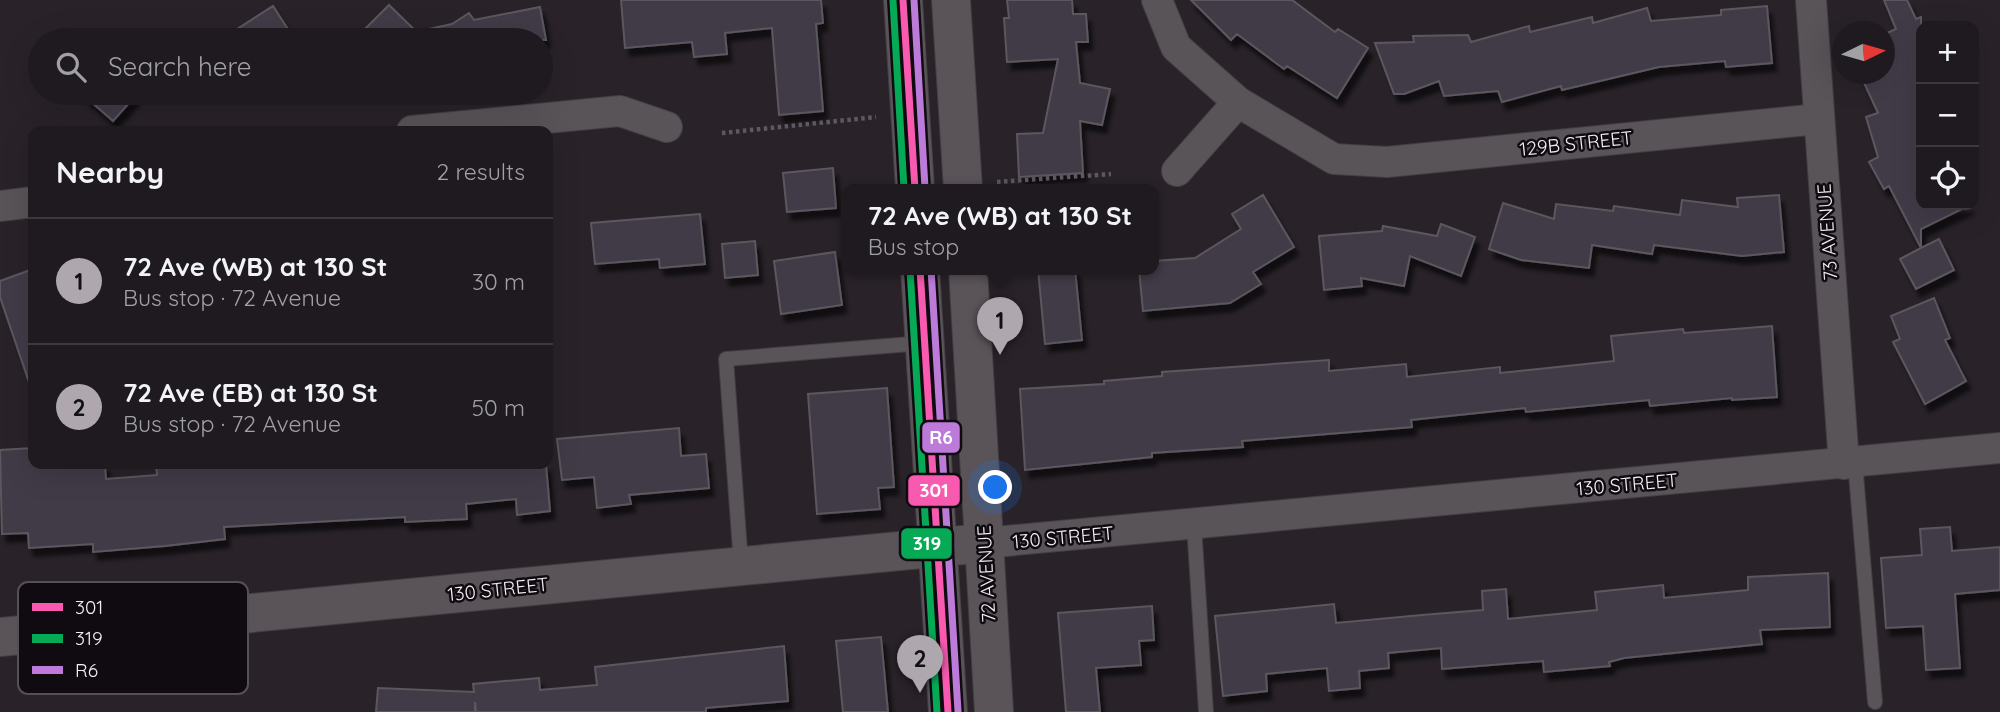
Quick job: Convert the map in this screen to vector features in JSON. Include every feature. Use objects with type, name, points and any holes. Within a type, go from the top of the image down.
[{"type":"main road","points":[[903,0],[915,184]]},
{"type":"main road","points":[[951,0],[976,184]]},
{"type":"main road","points":[[920,275],[948,712]]},
{"type":"main road","name":"72 AVENUE","points":[[968,275],[995,712]]},
{"type":"main road","name":"130 STREET","points":[[248,613],[984,543]]},
{"type":"main road","name":"130 STREET","points":[[0,637],[18,635]]},
{"type":"street","points":[[1157,0],[1176,47],[1238,102],[1177,171]]},
{"type":"street","name":"73 AVENUE","points":[[1811,0],[1818,119],[1850,463]]},
{"type":"street","name":"129B STREET","points":[[1238,102],[1334,159],[1387,162],[1818,119]]},
{"type":"street","points":[[464,126],[620,111],[667,127]]},
{"type":"street","points":[[0,206],[28,203]]},
{"type":"street","name":"130 STREET","points":[[984,543],[2000,448]]},
{"type":"lane","points":[[741,566],[726,359],[925,343]]},
{"type":"lane","points":[[1850,463],[1875,702]]},
{"type":"lane","points":[[1194,525],[1206,712]]},
{"type":"path","points":[[722,133],[884,116]]},
{"type":"path","points":[[998,184],[1111,174]]},
{"type":"building","points":[[621,0],[821,0],[823,23],[816,24],[823,111],[779,115],[772,28],[725,33],[727,54],[694,57],[692,42],[625,48]]},
{"type":"building","points":[[1007,0],[1072,0],[1073,14],[1086,14],[1088,42],[1076,42],[1080,83],[1110,89],[1102,125],[1080,121],[1083,173],[1019,177],[1017,134],[1043,133],[1058,59],[1007,62],[1004,18],[1009,18]]},
{"type":"building","points":[[1191,0],[1292,0],[1335,32],[1338,29],[1368,48],[1337,98],[1287,66],[1284,69],[1237,34],[1231,40]]},
{"type":"building","points":[[1884,0],[1907,0],[1916,19],[1921,17],[1921,21],[1916,21],[1916,210],[1960,210],[1921,229],[1921,248],[1889,186],[1884,189],[1869,162],[1878,157],[1866,117],[1878,113],[1865,84],[1895,84],[1896,29],[1895,21]]},
{"type":"building","points":[[389,5],[413,28],[366,28]]},
{"type":"building","points":[[273,6],[287,28],[239,28]]},
{"type":"building","points":[[1767,6],[1772,63],[1726,67],[1725,61],[1659,67],[1562,90],[1561,86],[1502,102],[1498,91],[1444,96],[1439,81],[1404,94],[1394,94],[1375,43],[1414,42],[1413,36],[1468,35],[1471,42],[1529,26],[1530,32],[1592,17],[1593,23],[1647,8],[1651,21],[1721,15],[1721,10]]},
{"type":"building","points":[[540,7],[544,28],[434,28],[452,24],[469,13],[474,20]]},
{"type":"building","points":[[95,105],[127,105],[113,121]]},
{"type":"building","points":[[833,168],[836,208],[787,212],[783,173]]},
{"type":"building","points":[[1263,195],[1294,247],[1253,272],[1261,284],[1230,303],[1143,311],[1140,275],[1159,275],[1159,261],[1195,258],[1241,229],[1232,214]]},
{"type":"building","points":[[1779,195],[1784,252],[1742,256],[1654,245],[1652,254],[1592,245],[1589,268],[1521,260],[1489,249],[1503,203],[1554,219],[1556,204],[1613,211],[1614,206],[1680,215],[1682,200],[1738,207],[1737,198]]},
{"type":"building","points":[[700,214],[705,264],[660,268],[659,259],[595,264],[591,223]]},
{"type":"building","points":[[1441,224],[1475,237],[1461,276],[1410,256],[1404,286],[1361,278],[1362,286],[1324,290],[1319,236],[1382,231],[1383,226],[1437,236]]},
{"type":"building","points":[[1939,239],[1954,270],[1916,289],[1900,259]]},
{"type":"building","points":[[755,241],[758,275],[725,278],[722,244]]},
{"type":"building","points":[[835,252],[842,305],[781,314],[774,261]]},
{"type":"building","points":[[28,271],[28,379],[0,297],[0,281]]},
{"type":"building","points":[[1039,275],[1076,275],[1082,340],[1045,344]]},
{"type":"building","points":[[1934,298],[1950,338],[1945,340],[1966,381],[1925,404],[1893,342],[1900,339],[1891,316]]},
{"type":"building","points":[[1772,326],[1777,397],[1732,398],[1650,406],[1649,400],[1526,412],[1525,408],[1411,420],[1412,427],[1242,441],[1243,447],[1152,453],[1152,457],[1025,470],[1020,389],[1104,384],[1104,381],[1162,376],[1162,372],[1329,360],[1329,371],[1406,364],[1407,377],[1500,367],[1500,373],[1614,361],[1611,336],[1683,329],[1684,333]]},
{"type":"building","points":[[887,388],[894,487],[878,488],[880,509],[817,514],[808,394]]},
{"type":"building","points":[[679,428],[681,456],[706,454],[709,488],[629,495],[631,504],[597,508],[594,477],[562,480],[557,439]]},
{"type":"building","points":[[28,448],[28,469],[105,469],[106,479],[157,475],[156,469],[546,469],[550,511],[517,515],[516,499],[466,504],[467,519],[405,522],[405,517],[224,527],[225,539],[93,552],[93,544],[29,548],[28,533],[2,534],[0,450]]},
{"type":"building","points":[[1950,527],[1952,551],[2000,547],[2000,590],[1955,594],[1960,668],[1926,670],[1923,626],[1886,628],[1881,558],[1922,555],[1920,529]]},
{"type":"building","points":[[1828,573],[1830,627],[1760,630],[1762,644],[1624,658],[1609,662],[1610,666],[1544,672],[1543,661],[1442,669],[1441,648],[1388,653],[1389,668],[1359,671],[1360,688],[1329,691],[1327,668],[1266,674],[1267,691],[1223,696],[1215,616],[1334,604],[1336,623],[1483,610],[1482,591],[1506,589],[1508,619],[1597,610],[1595,592],[1663,585],[1664,598],[1748,590],[1748,577]]},
{"type":"building","points":[[1152,606],[1154,640],[1139,641],[1141,665],[1096,668],[1100,712],[1066,712],[1058,613]]},
{"type":"building","points":[[881,637],[888,712],[843,712],[836,641]]},
{"type":"building","points":[[784,646],[788,701],[706,708],[706,712],[476,712],[475,702],[475,712],[376,712],[378,688],[474,692],[473,684],[539,678],[540,690],[597,685],[595,667]]},
{"type":"transit line","name":"301","points":[[903,0],[915,184]]},
{"type":"transit line","name":"R6","points":[[914,0],[925,184]]},
{"type":"transit line","name":"319","points":[[893,1],[904,184]]},
{"type":"transit line","name":"319","points":[[910,275],[937,712]]},
{"type":"transit line","name":"301","points":[[920,275],[948,712]]},
{"type":"transit line","name":"R6","points":[[931,275],[958,711]]},
{"type":"place","name":"72 Ave (WB) at 130 St","points":[[1000,355]]},
{"type":"place","name":"72 Ave (EB) at 130 St","points":[[920,693]]}]
